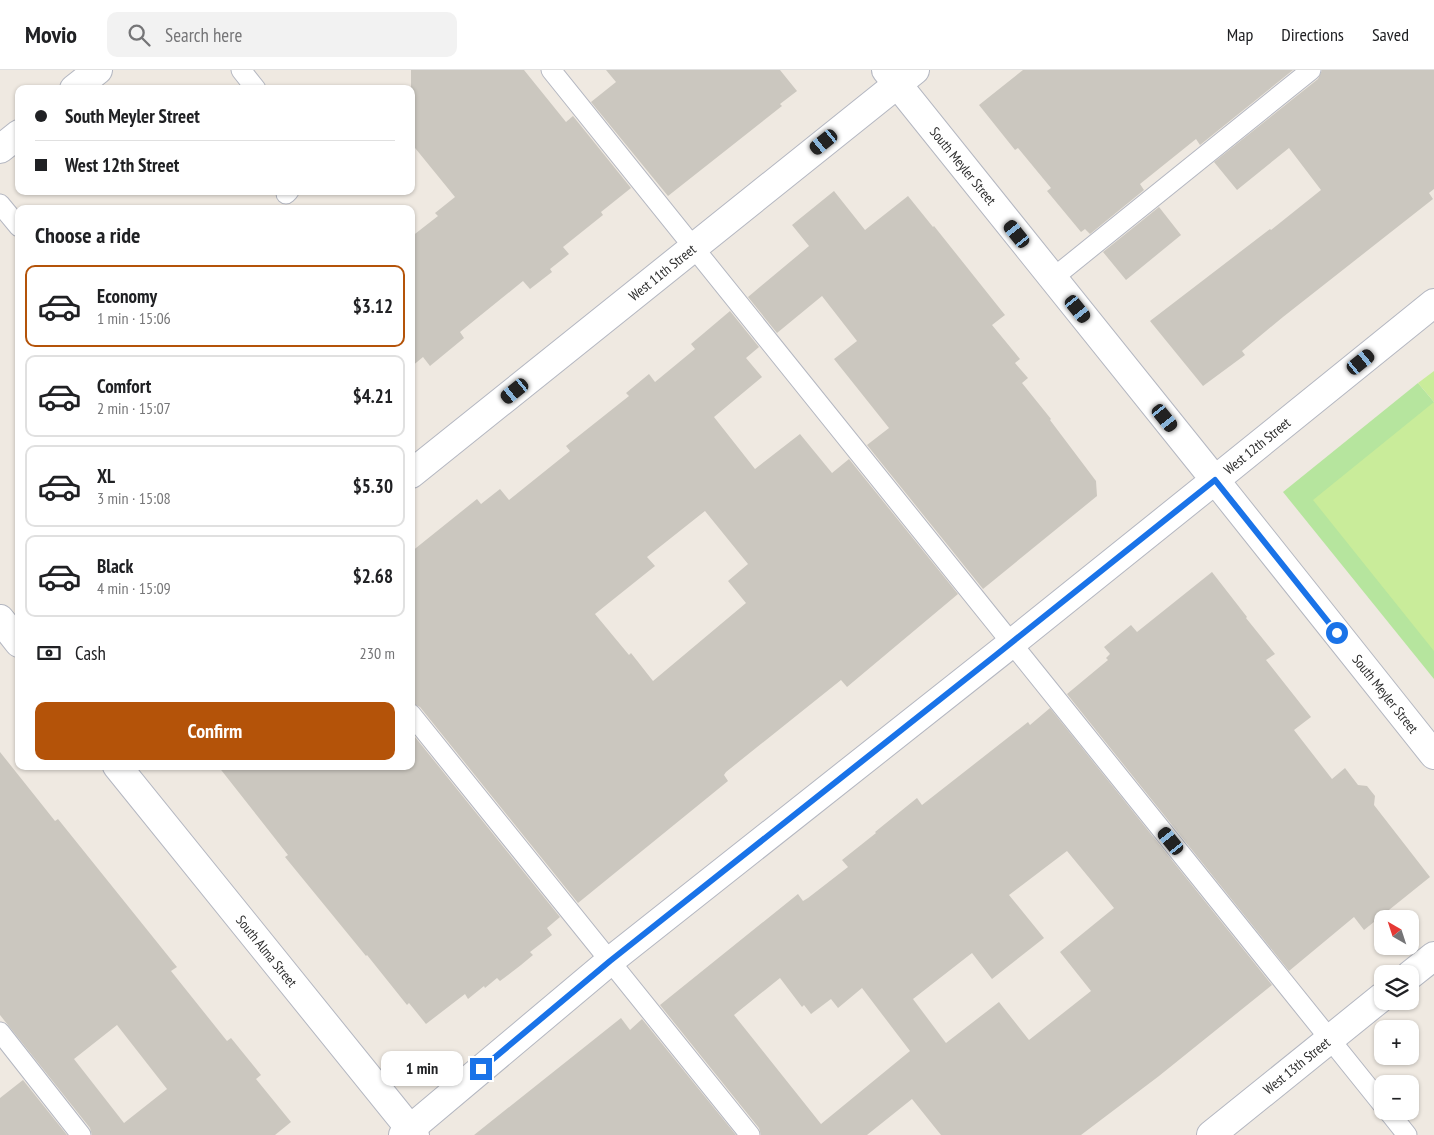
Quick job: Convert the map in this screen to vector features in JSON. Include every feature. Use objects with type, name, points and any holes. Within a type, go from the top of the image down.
[{"type":"street","points":[[79,85],[98,70]]},
{"type":"street","name":"West 11th Street","points":[[415,471],[693,248],[899,75]]},
{"type":"street","name":"South Meyler Street","points":[[899,75],[1053,278],[1434,755]]},
{"type":"street","points":[[0,149],[15,137]]},
{"type":"street","name":"West 12th Street","points":[[409,1133],[610,961],[1012,643],[1434,303]]},
{"type":"street","points":[[0,619],[15,638]]},
{"type":"street","name":"South Alma Street","points":[[120,770],[409,1133]]},
{"type":"street","points":[[1419,968],[1434,956]]},
{"type":"street","name":"West 13th Street","points":[[1211,1135],[1374,1004]]},
{"type":"lane","points":[[241,70],[253,85]]},
{"type":"lane","points":[[550,70],[1374,1094]]},
{"type":"lane","points":[[1053,278],[1311,70]]},
{"type":"lane","points":[[0,204],[15,222]]},
{"type":"lane","points":[[415,719],[750,1135]]},
{"type":"lane","points":[[0,1032],[82,1135]]},
{"type":"lane","points":[[1395,1120],[1407,1135]]},
{"type":"green space","points":[[1434,371],[1434,402],[1418,383]]},
{"type":"green space","points":[[1418,383],[1434,402],[1434,679],[1283,492]]},
{"type":"green space","points":[[1434,402],[1434,651],[1313,500]]},
{"type":"building","points":[[411,70],[524,70],[566,122],[573,116],[631,188],[601,212],[603,215],[563,247],[569,254],[550,269],[552,272],[530,289],[523,281],[460,332],[464,338],[430,366],[423,357],[415,364],[415,234],[438,216],[435,213],[455,197],[415,148],[415,85],[411,85]]},
{"type":"building","points":[[606,70],[780,70],[797,91],[780,104],[782,106],[668,196],[591,102],[616,82]]},
{"type":"building","points":[[1023,70],[1293,70],[1200,145],[1196,139],[1140,184],[1144,190],[1090,234],[1085,229],[1081,232],[1047,191],[1051,188],[1018,148],[1015,150],[979,105]]},
{"type":"building","points":[[1322,70],[1434,70],[1434,189],[1429,193],[1433,199],[1283,317],[1242,351],[1245,355],[1203,386],[1150,321],[1321,190],[1289,148],[1237,190],[1214,162],[1318,79]]},
{"type":"building","points":[[834,191],[865,230],[908,196],[1005,315],[992,325],[1020,359],[1015,363],[1028,378],[1022,383],[1096,481],[1097,496],[983,589],[867,445],[889,428],[834,359],[857,341],[822,296],[777,333],[748,297],[809,246],[792,225]]},
{"type":"building","points":[[1159,207],[1181,235],[1126,280],[1103,252]]},
{"type":"building","points":[[730,311],[759,347],[746,358],[762,377],[714,417],[755,469],[800,434],[832,473],[849,459],[958,594],[847,687],[841,680],[726,772],[724,775],[728,781],[578,903],[420,707],[415,705],[415,549],[477,499],[481,504],[500,489],[509,500],[570,451],[566,446],[629,396],[626,393],[649,374],[655,382],[695,349],[691,344]],"holes":[[[705,511],[748,564],[728,581],[746,603],[653,681],[631,653],[629,655],[595,614],[655,566],[647,557]]]},
{"type":"building","points":[[1212,572],[1275,654],[1266,660],[1311,717],[1294,730],[1332,779],[1345,768],[1358,785],[1367,786],[1375,796],[1374,805],[1430,877],[1389,910],[1374,910],[1374,922],[1364,930],[1354,917],[1289,971],[1067,694],[1108,660],[1106,658],[1110,654],[1104,647],[1131,625],[1137,632]]},
{"type":"building","points":[[1050,708],[1272,985],[1159,1076],[1081,1135],[941,1135],[912,1099],[867,1135],[761,1135],[759,1128],[660,1005],[798,894],[803,901],[848,867],[842,860],[917,798],[922,805],[1028,722],[1030,725]],"holes":[[[1067,851],[1114,908],[1060,952],[1091,991],[1029,1040],[999,1002],[946,1043],[913,999],[972,953],[992,979],[1044,938],[1009,895]],[[780,978],[802,1007],[804,1005],[811,1014],[831,999],[838,1008],[862,988],[910,1051],[821,1124],[734,1015]]]},
{"type":"building","points":[[415,737],[560,917],[547,928],[552,935],[530,952],[533,955],[521,965],[500,981],[497,978],[485,988],[484,986],[468,999],[465,994],[426,1024],[409,1003],[407,1005],[285,857],[288,855],[221,770],[415,770]]},
{"type":"building","points":[[0,752],[55,821],[58,819],[177,967],[171,971],[227,1041],[231,1038],[261,1075],[256,1079],[291,1122],[275,1135],[92,1135],[90,1128],[0,1015]],"holes":[[[117,1025],[167,1089],[124,1123],[74,1059]]]},
{"type":"building","points":[[621,1018],[630,1030],[642,1019],[736,1135],[474,1135]]},
{"type":"building","points":[[23,1080],[67,1135],[0,1135],[0,1098]]},
{"type":"route","points":[[481,1069],[610,961],[1215,480],[1337,633]]}]
